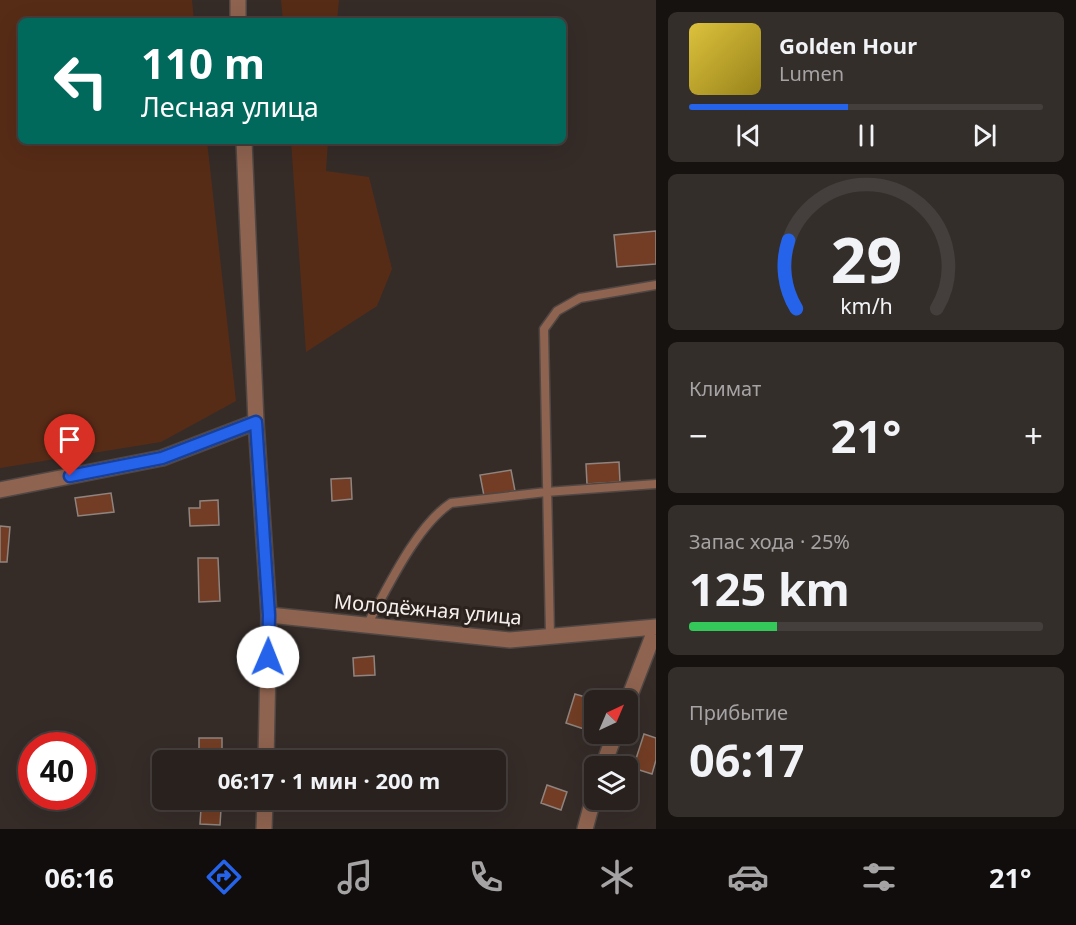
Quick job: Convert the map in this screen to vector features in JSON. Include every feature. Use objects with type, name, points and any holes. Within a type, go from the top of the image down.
[{"type":"street","points":[[237,0],[238,18]]},
{"type":"street","points":[[244,144],[256,420],[269,615],[266,750]]},
{"type":"street","points":[[0,490],[162,458],[256,420]]},
{"type":"street","name":"Молодёжная улица","points":[[269,615],[510,640],[656,628],[632,690]]},
{"type":"street","points":[[264,829],[265,810]]},
{"type":"street","points":[[585,829],[590,810]]},
{"type":"lane","points":[[550,636],[544,330],[557,311],[580,298],[656,285]]},
{"type":"lane","points":[[367,625],[396,571],[437,512],[451,503],[546,492],[656,484]]},
{"type":"shaded area","points":[[0,0],[192,0],[194,18],[18,18],[18,144],[207,144],[236,401],[161,442],[0,468]]},
{"type":"shaded area","points":[[281,0],[339,0],[337,18],[283,18]]},
{"type":"shaded area","points":[[291,144],[328,144],[326,171],[369,177],[392,269],[377,306],[306,352]]},
{"type":"building","points":[[656,231],[656,264],[617,267],[614,235]]},
{"type":"building","points":[[619,462],[620,482],[587,484],[586,464]]},
{"type":"building","points":[[511,470],[515,491],[484,496],[480,475]]},
{"type":"building","points":[[351,478],[352,499],[332,501],[331,479]]},
{"type":"building","points":[[111,493],[114,512],[78,516],[75,498]]},
{"type":"building","points":[[218,500],[219,525],[190,526],[189,508],[200,508],[200,501]]},
{"type":"building","points":[[0,526],[10,527],[7,562],[0,562]]},
{"type":"building","points":[[198,558],[218,558],[220,601],[199,602]]},
{"type":"building","points":[[374,656],[375,675],[354,676],[353,658]]},
{"type":"building","points":[[575,694],[584,697],[584,729],[566,723]]},
{"type":"building","points":[[644,734],[656,738],[656,760],[652,774],[638,770],[637,756]]},
{"type":"building","points":[[199,738],[222,738],[222,750],[199,750]]},
{"type":"building","points":[[547,785],[567,792],[561,810],[541,803]]},
{"type":"building","points":[[201,810],[221,810],[220,825],[200,824]]},
{"type":"route","points":[[70,476],[162,458],[256,422],[269,615],[268,657]]}]
